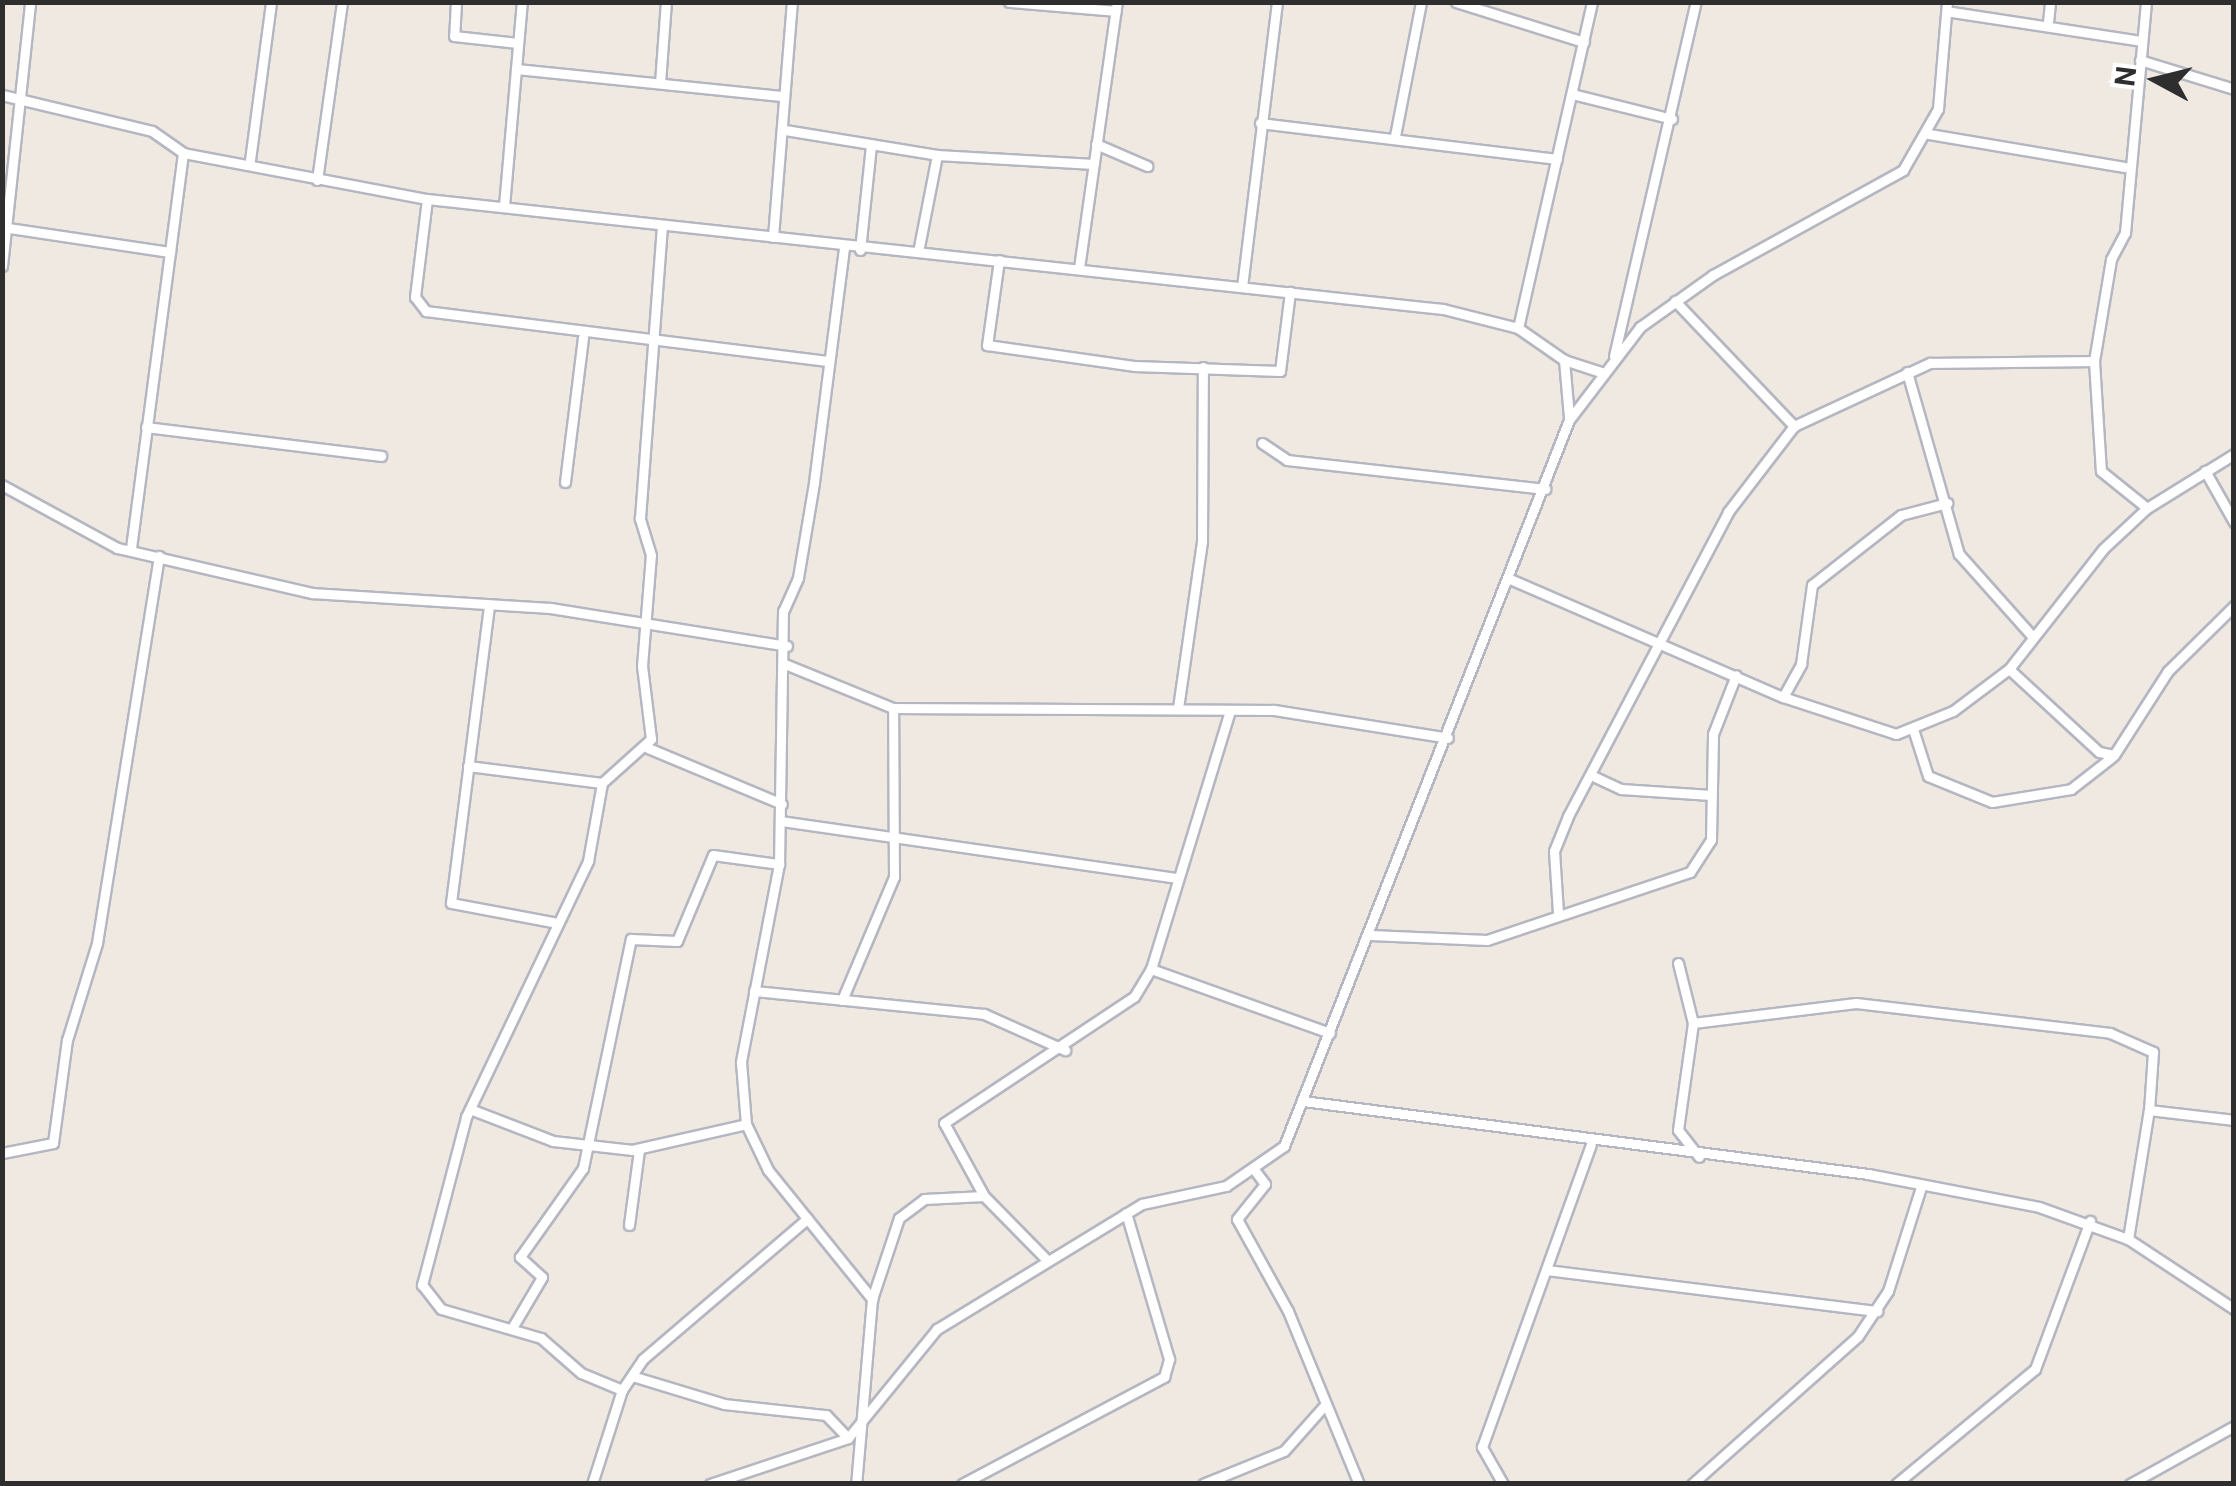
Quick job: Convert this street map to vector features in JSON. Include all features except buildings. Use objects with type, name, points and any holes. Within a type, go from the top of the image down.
[{"type":"street","points":[[2,266],[24,98],[30,2]]},
{"type":"street","points":[[250,160],[271,2]]},
{"type":"street","points":[[316,180],[342,2]]},
{"type":"street","points":[[456,2],[454,36],[518,43]]},
{"type":"street","points":[[504,206],[522,2]]},
{"type":"street","points":[[660,84],[666,2]]},
{"type":"street","points":[[773,237],[785,130],[782,96],[792,2]]},
{"type":"street","points":[[1009,2],[1116,7],[1079,268]]},
{"type":"street","points":[[1242,287],[1277,2]]},
{"type":"street","points":[[1395,136],[1421,2]]},
{"type":"street","points":[[1456,2],[1584,42]]},
{"type":"street","points":[[1518,328],[1592,2]]},
{"type":"street","points":[[1613,359],[1696,2]]},
{"type":"street","points":[[2048,22],[2050,2]]},
{"type":"street","points":[[2146,2],[2124,167],[2125,233],[2108,270],[2094,361],[2100,471],[2147,508]]},
{"type":"street","points":[[710,1484],[848,1438],[864,1409],[909,1371],[937,1330],[1126,1214],[1256,1172],[1284,1146],[1512,580],[1569,420],[1602,372],[1676,301],[1868,196],[1929,134],[1950,7],[2142,41]]},
{"type":"street","points":[[2140,60],[2234,89]]},
{"type":"street","points":[[516,68],[782,96]]},
{"type":"street","points":[[1572,94],[1672,118]]},
{"type":"street","points":[[2,95],[152,131],[183,153],[250,160],[316,180],[427,198],[860,250],[918,252],[1290,292],[1518,328],[1564,360],[1602,372]]},
{"type":"street","points":[[1260,124],[1395,136],[1557,159]]},
{"type":"street","points":[[785,130],[937,155],[1094,164]]},
{"type":"street","points":[[1929,134],[2124,167]]},
{"type":"street","points":[[1096,144],[1148,166]]},
{"type":"street","points":[[860,250],[871,145]]},
{"type":"street","points":[[131,549],[183,153]]},
{"type":"street","points":[[918,252],[937,155]]},
{"type":"street","points":[[427,198],[420,307],[583,337],[648,340],[825,362]]},
{"type":"street","points":[[648,748],[648,340],[662,226]]},
{"type":"street","points":[[9,228],[170,252]]},
{"type":"street","points":[[844,248],[825,362],[814,483],[783,610],[787,646],[779,864],[741,1062],[746,1124],[807,1219],[872,1299]]},
{"type":"street","points":[[999,260],[988,346],[1203,368],[1280,371],[1290,292]]},
{"type":"street","points":[[1676,301],[1794,426]]},
{"type":"street","points":[[564,482],[583,337]]},
{"type":"street","points":[[1558,913],[1554,851],[1596,777],[1654,641],[1728,512],[1794,426],[1907,372],[1972,357],[2094,361]]},
{"type":"street","points":[[1564,360],[1569,420]]},
{"type":"street","points":[[1178,708],[1202,542],[1203,368]]},
{"type":"street","points":[[1907,372],[1967,569],[2033,636]]},
{"type":"street","points":[[146,427],[381,456]]},
{"type":"street","points":[[1262,444],[1287,460],[1545,489]]},
{"type":"street","points":[[1512,580],[1874,732],[1914,729],[2009,668],[2147,508],[2234,454]]},
{"type":"street","points":[[2205,471],[2234,522]]},
{"type":"street","points":[[2,485],[131,549],[336,598],[646,620],[787,646]]},
{"type":"street","points":[[1783,697],[1801,664],[1812,585],[1901,515],[1947,503]]},
{"type":"street","points":[[2,1153],[53,1143],[67,1040],[98,942],[160,556]]},
{"type":"street","points":[[489,606],[452,906],[553,922]]},
{"type":"street","points":[[1914,729],[1932,780],[1992,802],[2070,789],[2114,755],[2168,671],[2234,606]]},
{"type":"street","points":[[785,664],[893,708],[1230,710],[1448,738]]},
{"type":"street","points":[[2009,668],[2098,752],[2114,755]]},
{"type":"street","points":[[1370,934],[1487,940],[1558,913],[1690,872],[1711,840],[1713,734],[1736,676]]},
{"type":"street","points":[[842,1000],[890,894],[893,708]]},
{"type":"street","points":[[1047,1260],[984,1196],[944,1122],[1065,1050],[1129,1002],[1151,968],[1175,878],[1230,710]]},
{"type":"street","points":[[622,1390],[512,1328],[441,1309],[422,1293],[470,1108],[553,922],[588,861],[602,783],[648,748]]},
{"type":"street","points":[[648,748],[782,804]]},
{"type":"street","points":[[468,766],[602,783]]},
{"type":"street","points":[[1596,777],[1621,790],[1711,795]]},
{"type":"street","points":[[781,821],[1175,878]]},
{"type":"street","points":[[512,1328],[542,1278],[520,1257],[570,1192],[589,1146],[631,939],[678,940],[711,856],[779,864]]},
{"type":"street","points":[[1678,962],[1693,1023],[1678,1130],[1700,1158]]},
{"type":"street","points":[[1151,968],[1330,1033]]},
{"type":"street","points":[[754,991],[1000,1017],[1065,1050]]},
{"type":"street","points":[[1693,1023],[1778,1006],[1871,1004],[2110,1033],[2153,1052],[2149,1110],[2128,1239]]},
{"type":"street","points":[[1303,1102],[1592,1145],[1921,1187],[2090,1221],[2128,1239],[2234,1309]]},
{"type":"street","points":[[470,1108],[589,1146],[639,1150],[746,1124]]},
{"type":"street","points":[[2149,1110],[2234,1120]]},
{"type":"street","points":[[1503,1484],[1482,1446],[1592,1145]]},
{"type":"street","points":[[629,1225],[639,1150]]},
{"type":"street","points":[[1256,1172],[1265,1184],[1237,1219],[1288,1312],[1359,1484]]},
{"type":"street","points":[[1692,1484],[1876,1311],[1921,1187]]},
{"type":"street","points":[[856,1484],[872,1299],[909,1206],[984,1196]]},
{"type":"street","points":[[962,1484],[1164,1377],[1170,1359],[1126,1214]]},
{"type":"street","points":[[592,1484],[622,1390],[657,1342],[807,1219]]},
{"type":"street","points":[[1896,1484],[2035,1369],[2090,1221]]},
{"type":"street","points":[[1547,1270],[1876,1311]]},
{"type":"street","points":[[632,1376],[724,1404],[826,1415],[848,1438]]},
{"type":"street","points":[[1203,1484],[1284,1451],[1324,1406]]},
{"type":"street","points":[[2130,1484],[2234,1426]]}]
